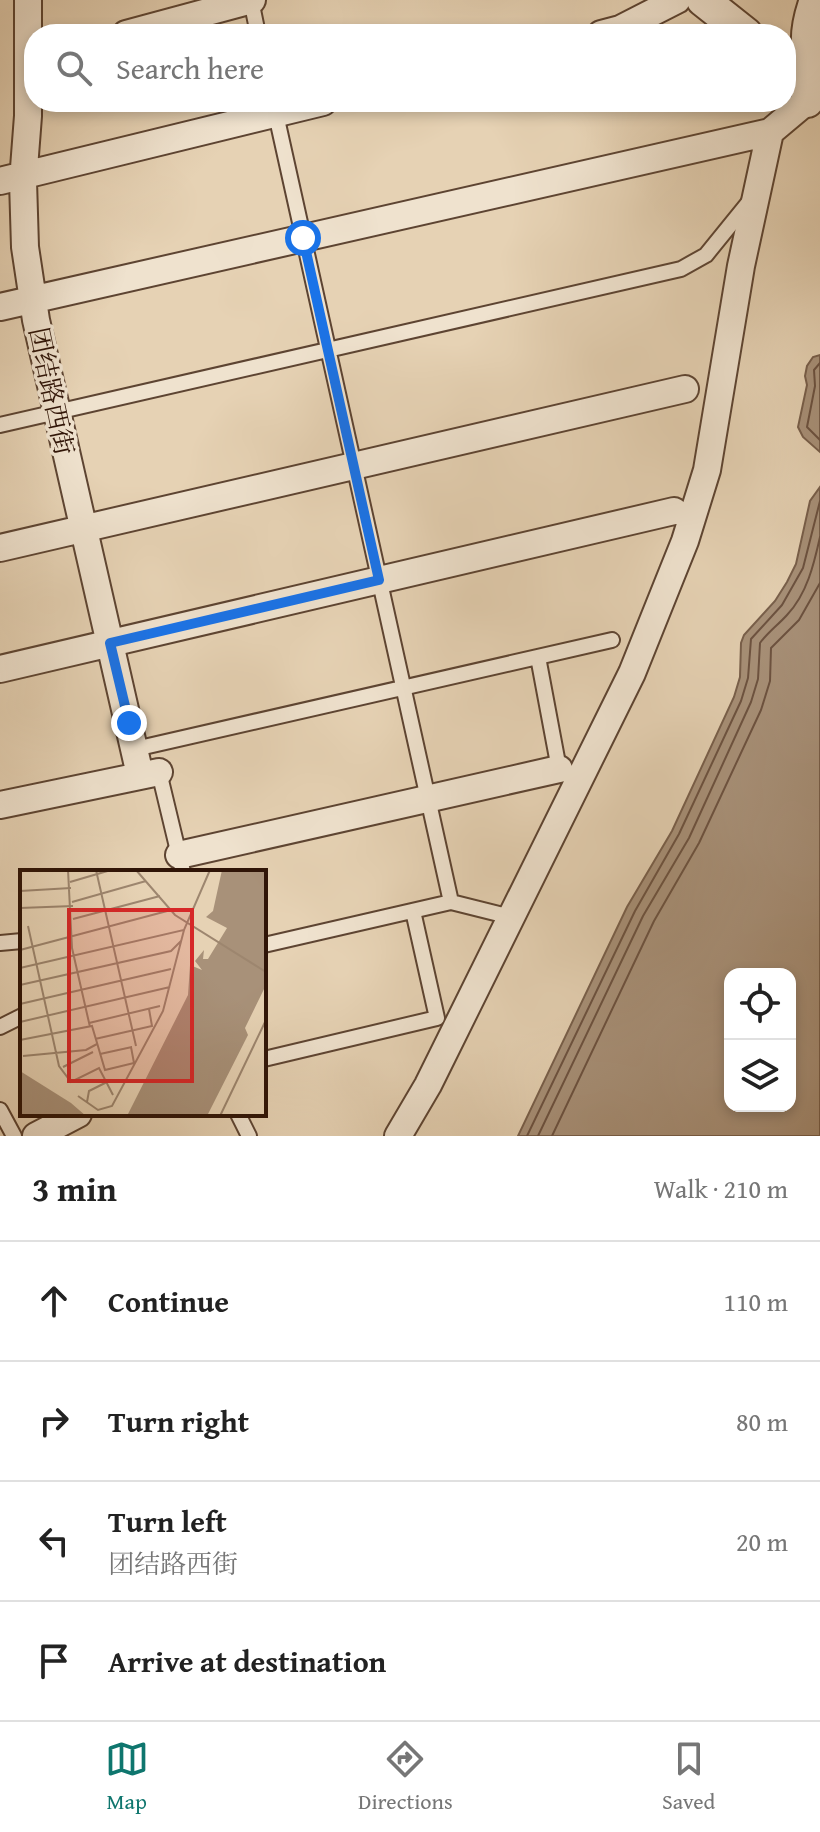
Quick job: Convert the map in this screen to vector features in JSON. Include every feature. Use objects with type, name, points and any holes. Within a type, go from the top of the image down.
[{"type":"street","name":"团结路西街","points":[[28,0],[29,24]]},
{"type":"street","points":[[163,24],[251,0]]},
{"type":"street","points":[[630,24],[678,0],[705,24]]},
{"type":"street","points":[[703,0],[733,24]]},
{"type":"street","points":[[809,94],[808,42],[816,0]]},
{"type":"street","points":[[796,77],[809,94]]},
{"type":"street","name":"团结路西街","points":[[28,112],[12,178],[33,300],[135,749],[149,774]]},
{"type":"street","points":[[12,178],[259,112]]},
{"type":"street","points":[[0,307],[770,132],[791,112]]},
{"type":"street","points":[[398,1136],[428,1085],[632,673],[685,541],[707,470],[724,359],[770,132]]},
{"type":"street","points":[[0,548],[685,389]]},
{"type":"street","points":[[0,669],[674,511]]},
{"type":"street","points":[[181,864],[428,799],[559,769]]},
{"type":"street","points":[[0,805],[149,774]]},
{"type":"street","points":[[36,1136],[74,1116]]},
{"type":"lane","points":[[251,0],[256,24]]},
{"type":"lane","points":[[275,112],[451,902]]},
{"type":"lane","points":[[0,425],[681,269],[706,255],[757,193]]},
{"type":"lane","points":[[135,749],[612,640]]},
{"type":"lane","points":[[538,657],[559,769]]},
{"type":"lane","points":[[149,774],[181,864]]},
{"type":"lane","points":[[266,945],[451,902],[511,917]]},
{"type":"lane","points":[[266,1059],[437,1018],[413,911]]},
{"type":"lane","points":[[0,943],[20,941]]},
{"type":"lane","points":[[0,1027],[20,1017]]},
{"type":"lane","points":[[0,1110],[14,1136]]},
{"type":"lane","points":[[239,1116],[249,1136]]},
{"type":"water","points":[[820,355],[820,452],[803,437],[798,427],[807,385],[807,366],[813,357]]},
{"type":"water","points":[[820,487],[820,1136],[518,1136],[627,907],[672,831],[734,697],[740,677],[744,635],[775,601],[796,564],[810,501]]},
{"type":"route","points":[[129,723],[110,643],[379,580],[303,238]]}]
